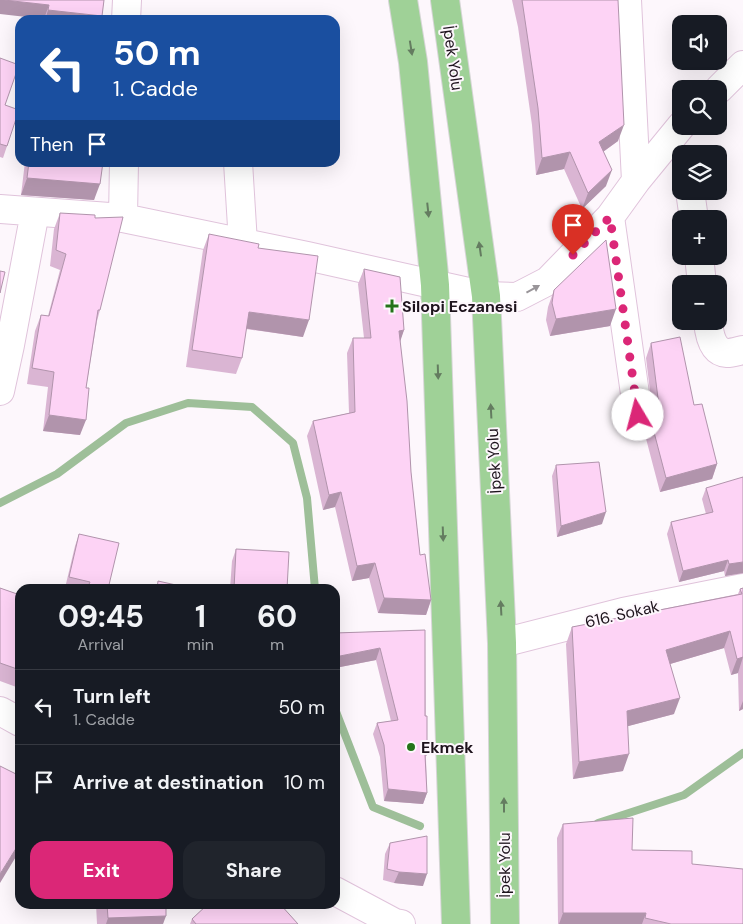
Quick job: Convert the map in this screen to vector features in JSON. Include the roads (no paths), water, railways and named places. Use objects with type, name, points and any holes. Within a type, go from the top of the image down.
[{"type":"highway","points":[[403,0],[413,62],[435,285],[456,924]]},
{"type":"highway","name":"İpek Yolu","points":[[445,0],[486,296],[502,643],[505,924]]},
{"type":"street","points":[[126,15],[127,0]]},
{"type":"street","points":[[627,0],[636,181]]},
{"type":"street","points":[[727,81],[743,65]]},
{"type":"street","points":[[0,209],[123,218],[486,296],[518,298],[548,280],[610,217],[636,181],[674,135]]},
{"type":"street","points":[[123,218],[124,167]]},
{"type":"street","points":[[238,167],[244,243]]},
{"type":"street","points":[[0,391],[35,212]]},
{"type":"street","points":[[610,217],[638,415]]},
{"type":"street","points":[[709,330],[716,348],[726,353],[743,350]]},
{"type":"street","name":"616. Sokak","points":[[502,643],[623,612],[743,588]]},
{"type":"street","points":[[0,711],[15,719]]},
{"type":"street","points":[[340,894],[395,923],[401,924]]},
{"type":"waterway","points":[[0,503],[57,474],[126,423],[188,403],[252,407],[293,443],[307,498],[315,584]]},
{"type":"waterway","points":[[340,722],[373,807],[420,826]]},
{"type":"waterway","points":[[598,823],[684,795],[743,753]]},
{"type":"place","name":"Silopi Eczanesi","points":[[392,306]]},
{"type":"place","name":"Ekmek","points":[[411,747]]}]
